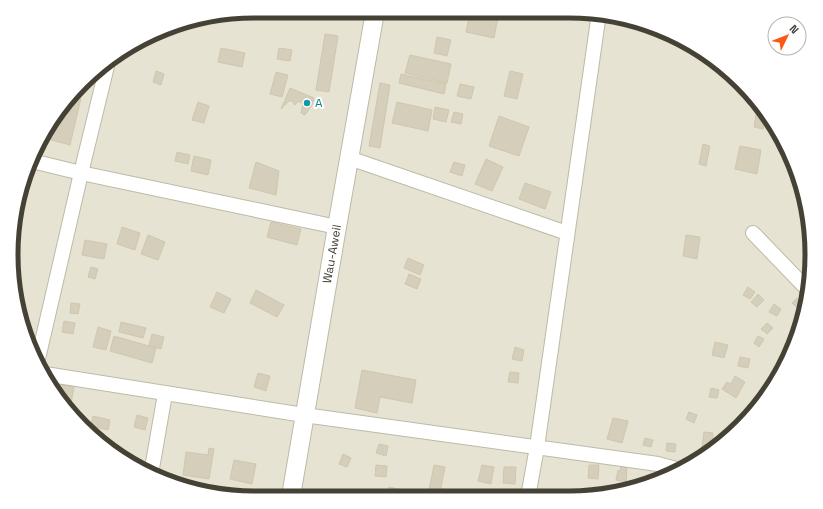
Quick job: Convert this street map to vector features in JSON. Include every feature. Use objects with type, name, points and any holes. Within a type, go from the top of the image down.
[{"type":"street","name":"Wau-Aweil","points":[[292,491],[374,18]]},
{"type":"street","points":[[529,491],[537,447],[598,20]]},
{"type":"street","points":[[39,353],[106,71]]},
{"type":"street","points":[[349,158],[567,233]]},
{"type":"street","points":[[37,162],[81,173],[337,227]]},
{"type":"street","points":[[753,234],[803,285]]},
{"type":"street","points":[[51,375],[304,415],[658,464],[671,468]]},
{"type":"street","points":[[152,468],[165,394]]},
{"type":"shaded area","points":[[568,18],[599,20],[630,26],[659,36],[673,42],[700,58],[736,87],[765,123],[781,150],[787,164],[797,193],[800,208],[803,224],[805,254],[803,285],[800,301],[797,316],[787,345],[781,359],[765,386],[736,422],[700,451],[673,467],[659,473],[630,483],[599,489],[568,491],[254,491],[224,489],[193,483],[164,473],[150,467],[123,451],[87,422],[67,398],[50,373],[36,345],[26,316],[20,285],[19,270],[18,254],[20,224],[26,193],[42,150],[58,123],[87,87],[111,67],[136,50],[164,36],[193,26],[224,20]]},
{"type":"building","points":[[305,18],[319,18],[319,20]]},
{"type":"building","points":[[469,18],[498,18],[494,38],[466,32]]},
{"type":"building","points":[[325,34],[338,36],[329,92],[316,90]]},
{"type":"building","points":[[437,37],[451,40],[447,56],[434,53]]},
{"type":"building","points":[[221,48],[245,53],[242,67],[218,62]]},
{"type":"building","points":[[279,48],[292,50],[290,61],[277,59]]},
{"type":"building","points":[[410,55],[451,64],[447,83],[405,73]]},
{"type":"building","points":[[156,71],[164,74],[161,85],[153,82]]},
{"type":"building","points":[[510,71],[523,74],[517,99],[504,96]]},
{"type":"building","points":[[276,72],[288,75],[282,97],[270,94]]},
{"type":"building","points":[[401,74],[446,84],[444,94],[399,83]]},
{"type":"building","points":[[380,83],[390,85],[380,148],[369,146]]},
{"type":"building","points":[[460,84],[474,87],[471,99],[457,96]]},
{"type":"building","name":"A","points":[[290,88],[314,98],[312,105],[305,115],[301,113],[303,104],[298,101],[295,105],[292,101],[289,101],[281,109]]},
{"type":"building","points":[[78,97],[81,98],[70,145],[48,139],[58,123]]},
{"type":"building","points":[[198,102],[209,106],[204,123],[192,120]]},
{"type":"building","points":[[397,102],[432,110],[428,131],[392,123]]},
{"type":"building","points":[[435,107],[449,110],[446,122],[433,119]]},
{"type":"building","points":[[454,112],[463,114],[461,124],[451,122]]},
{"type":"building","points":[[756,112],[764,122],[763,129],[754,127]]},
{"type":"building","points":[[499,116],[529,127],[519,156],[489,146]]},
{"type":"building","points":[[703,144],[710,146],[706,166],[699,164]]},
{"type":"building","points":[[740,146],[761,150],[757,174],[735,169]]},
{"type":"building","points":[[177,152],[190,155],[188,164],[175,161]]},
{"type":"building","points":[[194,156],[211,160],[208,175],[191,171]]},
{"type":"building","points":[[486,159],[503,167],[492,191],[475,184]]},
{"type":"building","points":[[256,162],[279,171],[276,195],[249,188]]},
{"type":"building","points":[[454,162],[465,165],[462,176],[450,172]]},
{"type":"building","points":[[525,183],[551,192],[545,209],[519,199]]},
{"type":"building","points":[[271,222],[301,229],[297,245],[267,237]]},
{"type":"building","points":[[122,227],[140,233],[135,250],[117,244]]},
{"type":"building","points":[[148,235],[165,242],[158,260],[141,254]]},
{"type":"building","points":[[686,235],[700,237],[697,259],[683,256]]},
{"type":"building","points":[[85,240],[107,244],[104,259],[82,255]]},
{"type":"building","points":[[408,258],[424,265],[420,275],[404,268]]},
{"type":"building","points":[[91,267],[98,269],[95,279],[88,277]]},
{"type":"building","points":[[409,274],[421,279],[417,289],[405,284]]},
{"type":"building","points":[[748,287],[755,292],[750,299],[743,295]]},
{"type":"building","points":[[256,290],[284,305],[277,317],[250,303]]},
{"type":"building","points":[[217,292],[231,299],[224,313],[210,307]]},
{"type":"building","points":[[758,294],[764,300],[757,307],[751,302]]},
{"type":"building","points":[[797,298],[800,301],[798,309],[798,309],[792,303]]},
{"type":"building","points":[[71,303],[80,304],[78,314],[70,313]]},
{"type":"building","points":[[774,304],[781,309],[777,316],[769,312]]},
{"type":"building","points":[[64,321],[75,323],[73,334],[62,332]]},
{"type":"building","points":[[121,322],[146,328],[143,338],[119,332]]},
{"type":"building","points":[[767,323],[773,328],[767,334],[761,329]]},
{"type":"building","points":[[98,327],[111,331],[106,350],[93,347]]},
{"type":"building","points":[[152,334],[164,337],[161,349],[149,346]]},
{"type":"building","points":[[114,336],[156,348],[152,363],[110,351]]},
{"type":"building","points":[[758,336],[764,339],[759,347],[754,343]]},
{"type":"building","points":[[715,342],[728,345],[724,358],[712,355]]},
{"type":"building","points":[[515,347],[524,350],[522,361],[512,359]]},
{"type":"building","points":[[740,357],[750,359],[748,368],[738,366]]},
{"type":"building","points":[[776,367],[770,378],[769,377]]},
{"type":"building","points":[[362,370],[416,380],[412,403],[380,397],[377,413],[355,408]]},
{"type":"building","points":[[510,372],[519,373],[518,383],[508,382]]},
{"type":"building","points":[[258,373],[270,376],[266,391],[254,387]]},
{"type":"building","points":[[735,376],[745,382],[736,398],[722,389],[727,382],[731,384]]},
{"type":"building","points":[[57,384],[74,387],[71,403]]},
{"type":"building","points":[[711,388],[719,390],[717,398],[709,397]]},
{"type":"building","points":[[689,412],[697,415],[694,423],[686,419]]},
{"type":"building","points":[[137,415],[148,418],[145,430],[134,427]]},
{"type":"building","points":[[93,416],[110,420],[108,430],[91,425]]},
{"type":"building","points":[[613,418],[628,421],[622,443],[607,439]]},
{"type":"building","points":[[704,432],[713,433],[712,442],[705,447],[702,447]]},
{"type":"building","points":[[645,438],[653,440],[651,447],[643,445]]},
{"type":"building","points":[[667,443],[676,444],[675,452],[666,451]]},
{"type":"building","points":[[379,444],[388,446],[386,456],[376,453]]},
{"type":"building","points":[[209,448],[214,449],[209,479],[183,475],[186,452],[208,455]]},
{"type":"building","points":[[343,454],[351,458],[347,467],[339,464]]},
{"type":"building","points":[[234,460],[256,464],[252,484],[230,479]]},
{"type":"building","points":[[376,465],[387,466],[386,477],[375,476]]},
{"type":"building","points":[[434,465],[445,467],[440,491],[429,491]]},
{"type":"building","points":[[482,465],[494,467],[491,484],[478,481]]},
{"type":"building","points":[[589,465],[599,465],[598,479],[588,478]]},
{"type":"building","points":[[504,467],[516,467],[515,484],[503,483]]},
{"type":"building","points":[[621,467],[627,468],[626,482],[616,480],[618,470],[620,471]]},
{"type":"building","points":[[389,487],[407,491],[388,491]]},
{"type":"place","name":"A","points":[[307,103]]}]
